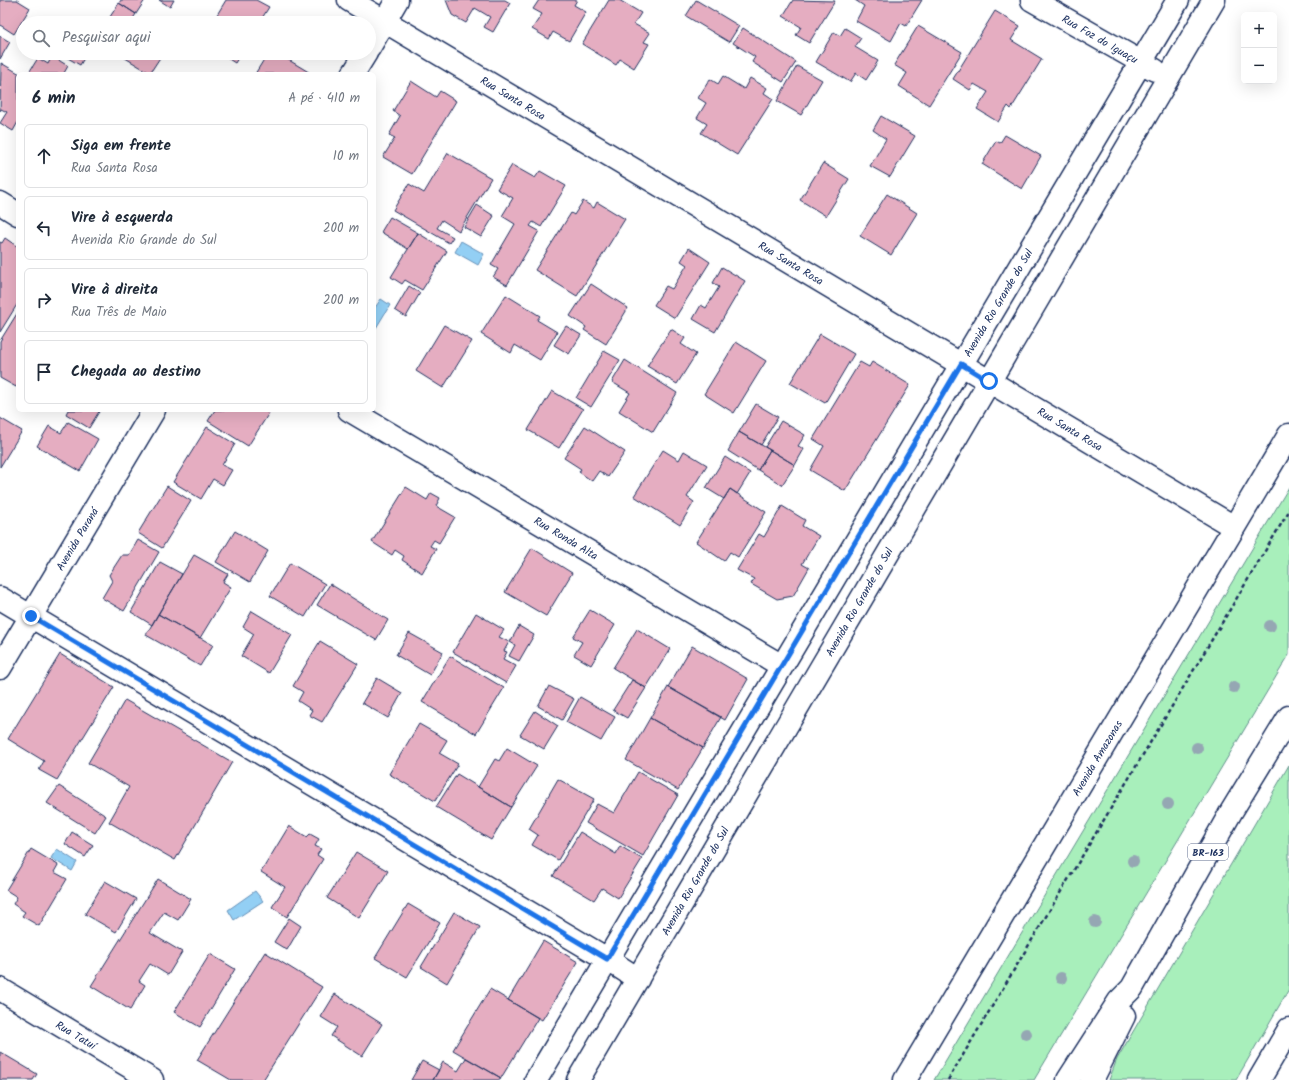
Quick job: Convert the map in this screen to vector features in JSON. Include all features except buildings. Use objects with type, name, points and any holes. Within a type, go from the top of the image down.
[{"type":"main road","name":"Rua Santa Rosa","points":[[349,0],[375,16]]},
{"type":"main road","points":[[376,37],[397,0]]},
{"type":"main road","name":"Rua Foz do Iguaçu","points":[[1032,0],[1168,77]]},
{"type":"main road","name":"Avenida Rio Grande do Sul","points":[[536,1080],[1178,0]]},
{"type":"main road","name":"Avenida Rio Grande do Sul","points":[[578,1080],[1214,0]]},
{"type":"main road","name":"Rua Santa Rosa","points":[[376,16],[1234,527]]},
{"type":"main road","points":[[355,72],[362,60]]},
{"type":"main road","points":[[0,203],[16,213]]},
{"type":"main road","name":"Avenida Paraná","points":[[0,668],[153,412]]},
{"type":"main road","name":"Rua Ronda Alta","points":[[352,412],[782,666]]},
{"type":"main road","name":"Avenida Amazonas","points":[[905,1080],[1289,435]]},
{"type":"main road","points":[[0,598],[607,959],[638,979]]},
{"type":"main road","name":"BR-163","points":[[1068,1080],[1119,1001],[1132,988],[1230,812],[1289,717]]},
{"type":"main road","name":"BR-163","points":[[1092,1080],[1128,1009],[1132,988]]},
{"type":"main road","name":"Rua Tatuí","points":[[0,989],[152,1080]]},
{"type":"main road","points":[[1259,1080],[1289,1030]]},
{"type":"path","points":[[948,1080],[1289,511]]},
{"type":"green space","points":[[1289,487],[1289,655],[1034,1080],[934,1080]]},
{"type":"green space","points":[[1289,765],[1289,989],[1236,1080],[1109,1080],[1117,1059]]},
{"type":"water","points":[[461,241],[484,254],[478,265],[455,252]]},
{"type":"water","points":[[381,299],[390,305],[376,328],[376,306]]},
{"type":"water","points":[[57,849],[77,862],[72,871],[51,858]]},
{"type":"water","points":[[255,891],[263,901],[234,920],[228,910]]},
{"type":"route","points":[[31,616],[607,959],[961,364],[989,381]]}]
